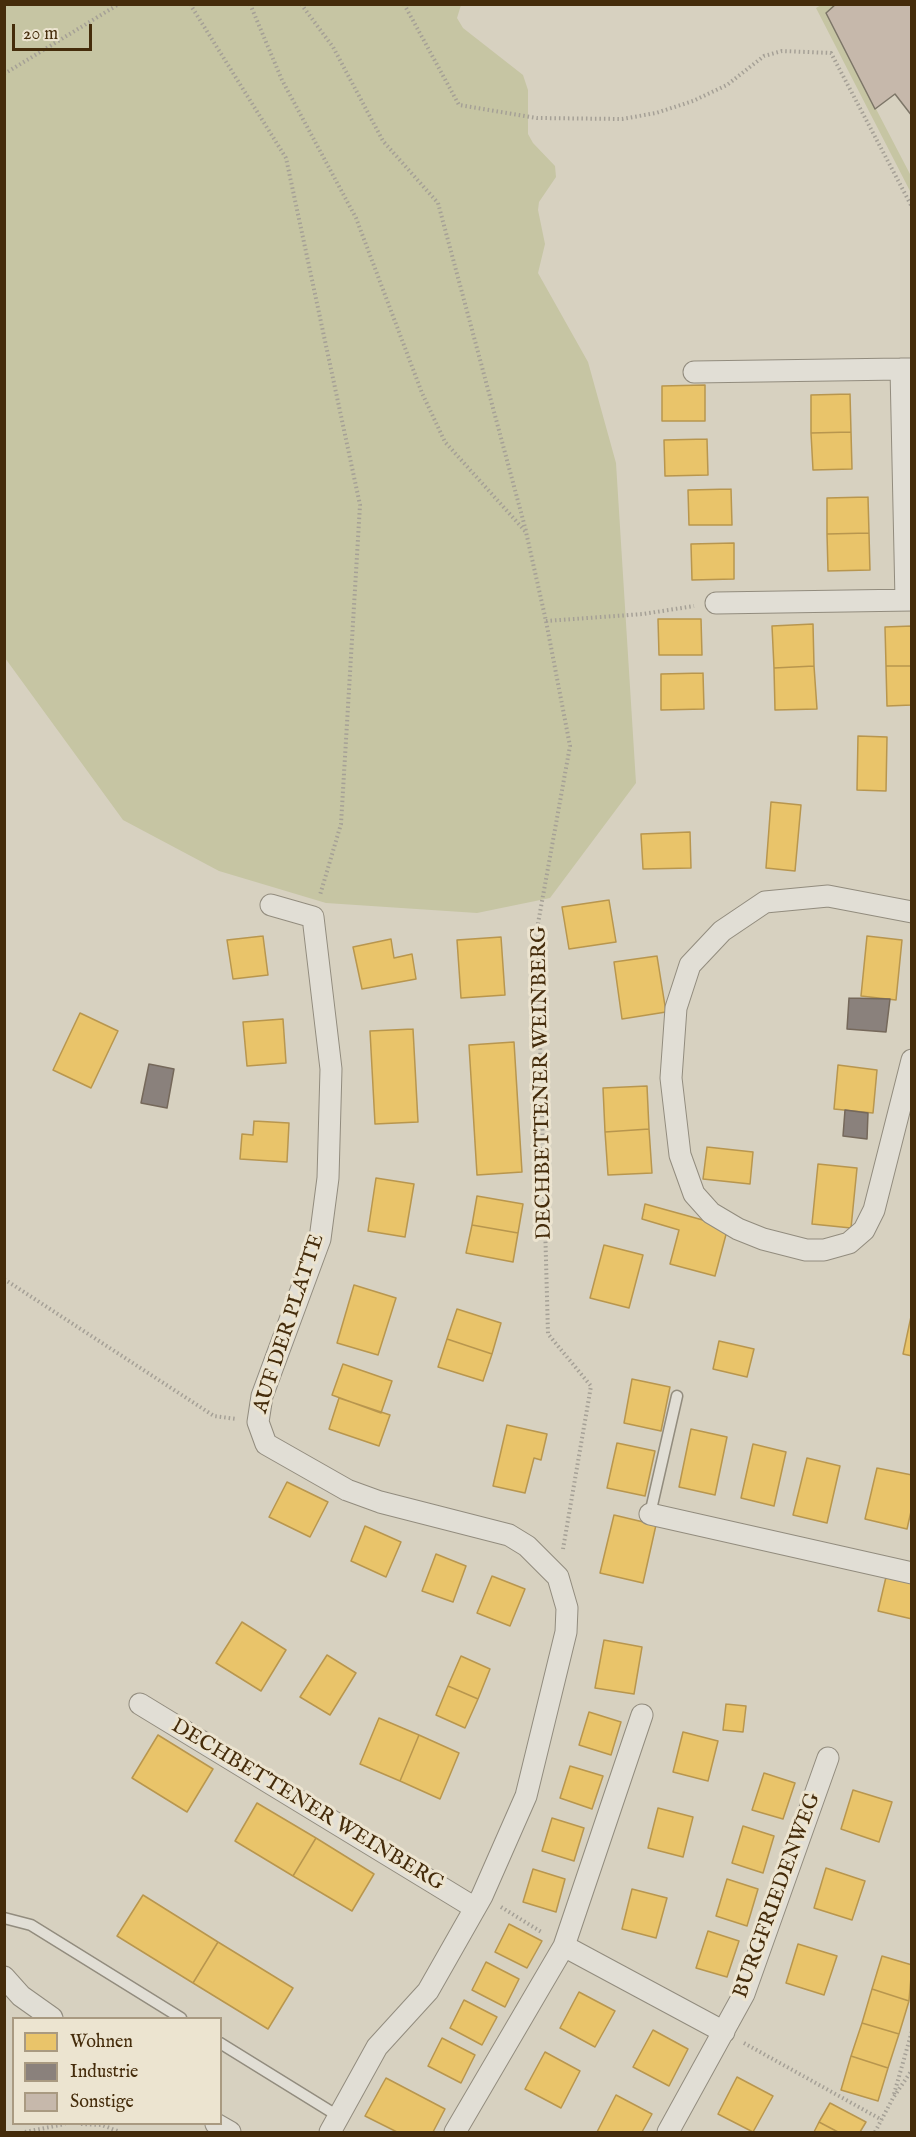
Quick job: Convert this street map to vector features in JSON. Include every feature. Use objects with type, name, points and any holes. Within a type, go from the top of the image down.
[{"type":"street","points":[[694,372],[907,369],[909,600],[716,603]]},
{"type":"street","points":[[912,912],[828,896],[765,902],[722,931],[690,964],[676,1008],[671,1078],[680,1155],[694,1194],[711,1213],[738,1229],[764,1239],[806,1250],[824,1250],[849,1243],[864,1230],[874,1210],[912,1060]]},
{"type":"street","points":[[271,905],[313,916]]},
{"type":"street","name":"AUF DER PLATTE","points":[[313,916],[331,1069],[328,1178],[320,1239],[314,1263],[262,1396],[258,1422],[266,1444],[347,1490],[380,1503],[509,1534],[527,1546],[558,1577]]},
{"type":"street","points":[[650,1514],[912,1573]]},
{"type":"street","points":[[334,2124],[377,2047],[428,1991],[478,1902],[526,1796],[566,1632],[567,1608],[558,1577]]},
{"type":"street","name":"DECHBETTENER WEINBERG","points":[[140,1704],[478,1902]]},
{"type":"street","points":[[455,2133],[564,1946],[642,1715]]},
{"type":"street","name":"BURGFRIEDENWEG","points":[[668,2133],[744,1994],[828,1758]]},
{"type":"street","points":[[564,1946],[724,2032]]},
{"type":"street","points":[[4,1977],[21,1996],[49,2017]]},
{"type":"lane","points":[[650,1514],[677,1396]]},
{"type":"lane","points":[[4,1918],[31,1925],[179,2017]]},
{"type":"lane","points":[[222,2044],[334,2124]]},
{"type":"path","points":[[4,74],[119,4]]},
{"type":"path","points":[[190,4],[286,158],[360,505],[341,824],[313,916]]},
{"type":"path","name":"DECHBETTENER WEINBERG","points":[[250,4],[282,80],[356,218],[422,393],[445,441],[526,532],[546,621],[570,746],[537,929],[548,1334],[591,1386],[558,1577]]},
{"type":"path","points":[[301,4],[333,47],[383,141],[438,203],[526,532]]},
{"type":"path","points":[[404,4],[459,105],[537,118],[622,119],[656,113],[693,101],[727,86],[764,56],[782,51],[831,53],[912,207]]},
{"type":"path","points":[[546,621],[644,614],[716,603]]},
{"type":"path","points":[[4,1279],[214,1416],[258,1422]]},
{"type":"path","points":[[478,1902],[564,1946]]},
{"type":"path","points":[[875,2133],[892,2098],[912,2031]]},
{"type":"path","points":[[724,2032],[882,2120]]},
{"type":"path","points":[[892,2098],[912,2070]]},
{"type":"path","points":[[25,2133],[61,2125]]},
{"type":"path","points":[[102,2125],[120,2133]]},
{"type":"green space","points":[[4,5],[461,5],[457,18],[463,28],[523,75],[528,90],[528,134],[533,143],[555,166],[556,177],[539,202],[538,210],[545,244],[538,273],[588,362],[616,463],[636,783],[550,898],[477,913],[326,903],[219,871],[123,820],[5,658]]},
{"type":"green space","points":[[821,5],[836,5],[826,13],[911,176],[911,193],[816,8]]},
{"type":"building: Wohnen","points":[[705,385],[705,421],[662,421],[662,386]]},
{"type":"building: Wohnen","points":[[850,394],[851,432],[811,433],[811,395]]},
{"type":"building: Wohnen","points":[[851,432],[852,469],[813,470],[811,433]]},
{"type":"building: Wohnen","points":[[707,439],[708,475],[665,476],[664,440]]},
{"type":"building: Wohnen","points":[[731,489],[732,525],[689,525],[688,490]]},
{"type":"building: Wohnen","points":[[868,497],[869,533],[827,534],[827,498]]},
{"type":"building: Wohnen","points":[[869,533],[870,570],[828,571],[827,534]]},
{"type":"building: Wohnen","points":[[734,543],[734,579],[692,580],[691,544]]},
{"type":"building: Wohnen","points":[[658,619],[701,619],[702,655],[659,655]]},
{"type":"building: Wohnen","points":[[813,624],[814,666],[774,668],[772,626]]},
{"type":"building: Wohnen","points":[[912,626],[912,666],[886,666],[885,627]]},
{"type":"building: Wohnen","points":[[814,666],[817,709],[775,710],[774,668]]},
{"type":"building: Wohnen","points":[[886,666],[912,666],[912,705],[887,706]]},
{"type":"building: Wohnen","points":[[703,673],[704,709],[661,710],[661,674]]},
{"type":"building: Wohnen","points":[[858,736],[887,737],[886,791],[857,790]]},
{"type":"building: Wohnen","points":[[771,802],[801,805],[795,871],[766,868]]},
{"type":"building: Wohnen","points":[[690,832],[691,868],[643,869],[641,834]]},
{"type":"building: Wohnen","points":[[609,900],[616,942],[569,949],[562,907]]},
{"type":"building: Wohnen","points":[[263,936],[268,975],[233,979],[227,940]]},
{"type":"building: Wohnen","points":[[867,936],[902,940],[896,1000],[861,996]]},
{"type":"building: Wohnen","points":[[501,937],[505,995],[461,998],[457,940]]},
{"type":"building: Wohnen","points":[[391,939],[394,958],[412,954],[416,979],[362,989],[353,947]]},
{"type":"building: Wohnen","points":[[657,956],[666,1012],[622,1019],[614,962]]},
{"type":"building: Wohnen","points":[[80,1013],[118,1031],[91,1088],[53,1070]]},
{"type":"building: Wohnen","points":[[283,1019],[286,1063],[247,1066],[243,1022]]},
{"type":"building: Wohnen","points":[[413,1029],[418,1122],[375,1124],[370,1031]]},
{"type":"building: Wohnen","points":[[514,1042],[522,1172],[477,1175],[469,1045]]},
{"type":"building: Wohnen","points":[[838,1065],[877,1070],[873,1113],[834,1109]]},
{"type":"building: Wohnen","points":[[647,1086],[649,1129],[605,1132],[603,1088]]},
{"type":"building: Wohnen","points":[[254,1121],[289,1123],[287,1162],[240,1159],[242,1134],[253,1135]]},
{"type":"building: Wohnen","points":[[649,1129],[652,1173],[608,1175],[605,1132]]},
{"type":"building: Wohnen","points":[[707,1147],[753,1152],[750,1184],[703,1179]]},
{"type":"building: Wohnen","points":[[818,1164],[857,1168],[851,1228],[812,1224]]},
{"type":"building: Wohnen","points":[[376,1178],[414,1184],[405,1237],[368,1231]]},
{"type":"building: Wohnen","points":[[477,1196],[523,1204],[518,1233],[472,1225]]},
{"type":"building: Wohnen","points":[[645,1204],[728,1227],[715,1276],[670,1264],[679,1230],[642,1219]]},
{"type":"building: Wohnen","points":[[472,1225],[518,1233],[513,1262],[466,1253]]},
{"type":"building: Wohnen","points":[[604,1245],[643,1255],[629,1308],[590,1298]]},
{"type":"building: Wohnen","points":[[354,1285],[396,1298],[378,1355],[337,1343]]},
{"type":"building: Wohnen","points":[[457,1309],[501,1323],[492,1354],[447,1339]]},
{"type":"building: Wohnen","points":[[912,1312],[912,1356],[903,1354]]},
{"type":"building: Wohnen","points":[[447,1339],[492,1354],[483,1381],[438,1367]]},
{"type":"building: Wohnen","points":[[719,1341],[754,1349],[747,1377],[713,1369]]},
{"type":"building: Wohnen","points":[[343,1364],[392,1381],[381,1413],[332,1395]]},
{"type":"building: Wohnen","points":[[632,1379],[670,1387],[661,1431],[624,1423]]},
{"type":"building: Wohnen","points":[[339,1398],[390,1415],[379,1446],[329,1429]]},
{"type":"building: Wohnen","points":[[507,1425],[547,1434],[541,1460],[534,1458],[525,1493],[493,1486]]},
{"type":"building: Wohnen","points":[[691,1429],[727,1437],[715,1495],[679,1487]]},
{"type":"building: Wohnen","points":[[617,1443],[655,1451],[645,1496],[607,1488]]},
{"type":"building: Wohnen","points":[[753,1444],[786,1452],[774,1506],[741,1498]]},
{"type":"building: Wohnen","points":[[807,1458],[840,1466],[827,1523],[793,1515]]},
{"type":"building: Wohnen","points":[[877,1468],[912,1475],[912,1507],[907,1529],[865,1519]]},
{"type":"building: Wohnen","points":[[287,1482],[328,1502],[310,1537],[269,1517]]},
{"type":"building: Wohnen","points":[[614,1515],[656,1525],[643,1583],[600,1573]]},
{"type":"building: Wohnen","points":[[365,1526],[401,1542],[386,1577],[351,1561]]},
{"type":"building: Wohnen","points":[[436,1554],[466,1566],[453,1602],[422,1591]]},
{"type":"building: Wohnen","points":[[492,1576],[525,1589],[510,1626],[477,1613]]},
{"type":"building: Wohnen","points":[[886,1577],[912,1583],[912,1619],[878,1611]]},
{"type":"building: Wohnen","points":[[242,1622],[286,1650],[261,1691],[216,1663]]},
{"type":"building: Wohnen","points":[[604,1640],[642,1647],[634,1694],[595,1688]]},
{"type":"building: Wohnen","points":[[327,1655],[356,1673],[330,1715],[300,1697]]},
{"type":"building: Wohnen","points":[[461,1656],[490,1669],[478,1699],[448,1686]]},
{"type":"building: Wohnen","points":[[448,1686],[478,1699],[465,1728],[436,1715]]},
{"type":"building: Wohnen","points":[[726,1704],[746,1706],[743,1732],[723,1730]]},
{"type":"building: Wohnen","points":[[589,1712],[621,1722],[611,1755],[579,1745]]},
{"type":"building: Wohnen","points":[[379,1718],[419,1735],[400,1781],[360,1764]]},
{"type":"building: Wohnen","points":[[683,1732],[718,1741],[708,1781],[673,1772]]},
{"type":"building: Wohnen","points":[[158,1735],[213,1769],[187,1812],[132,1778]]},
{"type":"building: Wohnen","points":[[419,1735],[459,1753],[440,1799],[400,1781]]},
{"type":"building: Wohnen","points":[[570,1766],[603,1776],[592,1809],[560,1798]]},
{"type":"building: Wohnen","points":[[764,1773],[795,1783],[783,1819],[752,1810]]},
{"type":"building: Wohnen","points":[[853,1790],[892,1802],[879,1842],[841,1829]]},
{"type":"building: Wohnen","points":[[257,1803],[316,1838],[293,1876],[235,1841]]},
{"type":"building: Wohnen","points":[[658,1808],[693,1817],[683,1857],[648,1848]]},
{"type":"building: Wohnen","points":[[552,1818],[584,1828],[574,1861],[542,1851]]},
{"type":"building: Wohnen","points":[[743,1826],[774,1836],[763,1873],[732,1863]]},
{"type":"building: Wohnen","points":[[316,1838],[374,1874],[352,1911],[293,1876]]},
{"type":"building: Wohnen","points":[[826,1868],[865,1881],[852,1920],[814,1908]]},
{"type":"building: Wohnen","points":[[533,1869],[565,1879],[556,1912],[523,1902]]},
{"type":"building: Wohnen","points":[[727,1879],[758,1889],[747,1926],[716,1916]]},
{"type":"building: Wohnen","points":[[632,1889],[667,1898],[656,1938],[622,1929]]},
{"type":"building: Wohnen","points":[[143,1895],[218,1942],[193,1983],[117,1936]]},
{"type":"building: Wohnen","points":[[509,1924],[542,1941],[527,1968],[495,1952]]},
{"type":"building: Wohnen","points":[[708,1931],[739,1941],[727,1977],[696,1968]]},
{"type":"building: Wohnen","points":[[218,1942],[293,1988],[268,2029],[193,1983]]},
{"type":"building: Wohnen","points":[[798,1944],[837,1956],[824,1995],[786,1983]]},
{"type":"building: Wohnen","points":[[882,1956],[912,1965],[909,2001],[872,1989]]},
{"type":"building: Wohnen","points":[[486,1962],[519,1979],[505,2007],[472,1990]]},
{"type":"building: Wohnen","points":[[872,1989],[909,2001],[899,2034],[862,2023]]},
{"type":"building: Wohnen","points":[[579,1992],[615,2011],[595,2047],[560,2028]]},
{"type":"building: Wohnen","points":[[464,2000],[497,2017],[482,2045],[450,2028]]},
{"type":"building: Wohnen","points":[[862,2023],[899,2034],[888,2068],[851,2056]]},
{"type":"building: Wohnen","points":[[653,2030],[688,2049],[669,2086],[633,2067]]},
{"type":"building: Wohnen","points":[[442,2038],[475,2055],[461,2083],[428,2066]]},
{"type":"building: Wohnen","points":[[545,2052],[580,2071],[561,2108],[525,2089]]},
{"type":"building: Wohnen","points":[[851,2056],[888,2068],[878,2101],[841,2090]]},
{"type":"building: Wohnen","points":[[737,2077],[773,2096],[753,2132],[718,2114]]},
{"type":"building: Wohnen","points":[[386,2078],[445,2109],[433,2132],[397,2132],[365,2116]]},
{"type":"building: Wohnen","points":[[616,2095],[652,2114],[642,2132],[597,2132]]},
{"type":"building: Wohnen","points":[[830,2103],[866,2122],[860,2132],[838,2132],[819,2122]]},
{"type":"building: Wohnen","points":[[819,2122],[838,2132],[814,2132]]},
{"type":"building: Industrie","points":[[849,998],[890,999],[886,1032],[847,1029]]},
{"type":"building: Industrie","points":[[149,1064],[174,1069],[167,1108],[141,1103]]},
{"type":"building: Industrie","points":[[845,1110],[868,1113],[867,1139],[843,1136]]},
{"type":"building: Sonstige","points":[[836,4],[912,4],[912,116],[895,94],[875,109],[826,13]]}]
